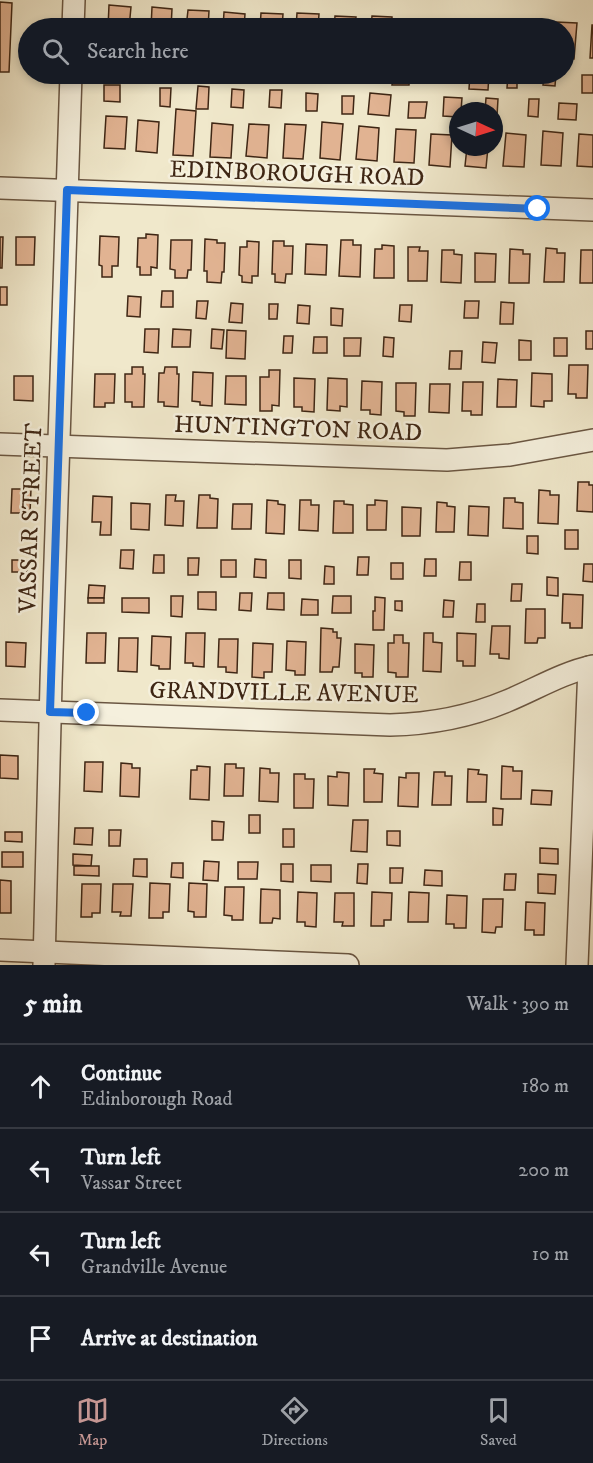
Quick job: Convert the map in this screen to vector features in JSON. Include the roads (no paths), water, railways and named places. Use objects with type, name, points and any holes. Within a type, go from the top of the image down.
[{"type":"street","points":[[73,18],[74,0]]},
{"type":"street","name":"VASSAR STREET","points":[[44,958],[71,84]]},
{"type":"street","name":"EDINBOROUGH ROAD","points":[[0,188],[593,210]]},
{"type":"street","name":"HUNTINGTON ROAD","points":[[0,444],[447,460],[510,455],[593,440]]},
{"type":"street","points":[[577,965],[587,873],[591,667]]},
{"type":"street","name":"GRANDVILLE AVENUE","points":[[0,710],[390,725],[421,724],[451,720],[480,712],[556,678],[591,667]]},
{"type":"street","points":[[0,950],[44,958],[68,954],[348,965]]}]
